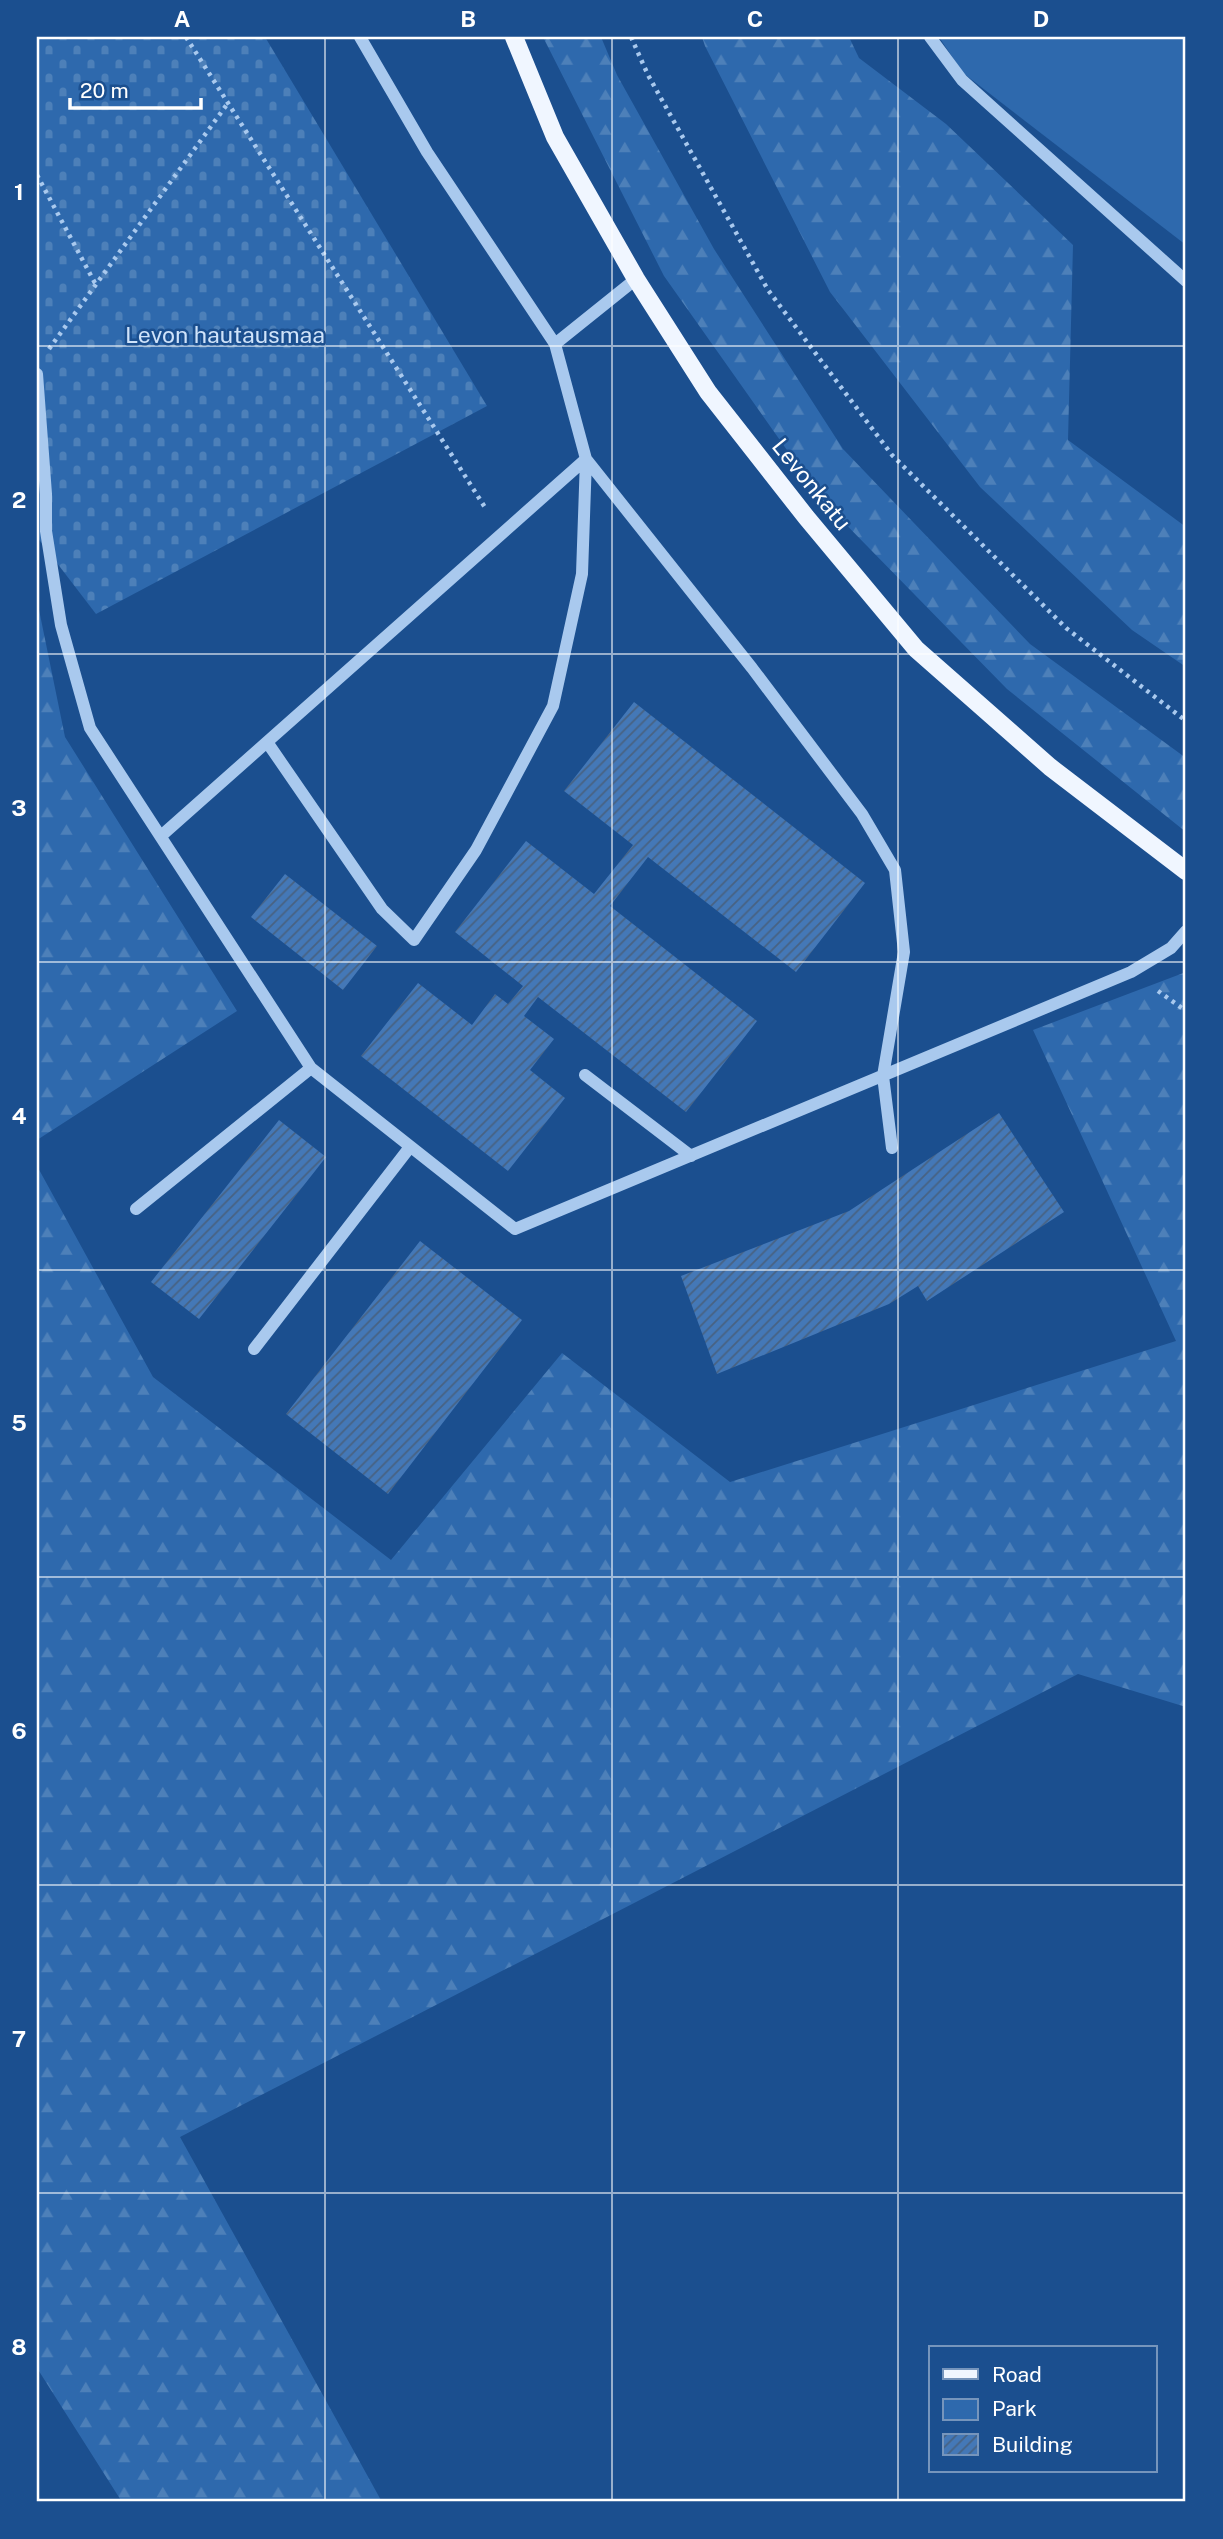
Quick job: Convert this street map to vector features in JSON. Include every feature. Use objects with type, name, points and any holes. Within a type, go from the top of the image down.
[{"type":"main road","name":"Levonkatu","points":[[514,37],[555,137],[636,279],[708,393],[806,517],[916,649],[1050,767],[1186,871]]},
{"type":"lane","points":[[267,742],[382,909],[414,940],[476,850],[553,706],[582,574],[586,459],[555,344],[427,152],[360,37]]},
{"type":"lane","points":[[930,37],[962,79],[1186,281]]},
{"type":"lane","points":[[555,344],[636,279]]},
{"type":"lane","points":[[37,374],[46,494],[46,531],[61,625],[90,728],[311,1068],[515,1229],[1131,972],[1171,948],[1186,931]]},
{"type":"lane","points":[[161,836],[586,459]]},
{"type":"lane","points":[[586,459],[760,679],[862,814],[895,870],[904,952],[883,1076],[892,1148]]},
{"type":"lane","points":[[136,1209],[311,1068]]},
{"type":"lane","points":[[585,1075],[691,1156]]},
{"type":"lane","points":[[254,1349],[410,1147]]},
{"type":"path","points":[[186,37],[501,534]]},
{"type":"path","points":[[631,37],[648,75],[768,290],[892,455],[1066,628],[1186,721]]},
{"type":"path","points":[[44,356],[228,103]]},
{"type":"path","points":[[37,175],[96,285]]},
{"type":"green space","name":"Levon hautausmaa","points":[[37,37],[265,37],[487,406],[96,614],[37,537]]},
{"type":"green space","points":[[543,37],[601,37],[617,75],[714,249],[843,449],[1030,644],[1186,758],[1186,832],[1007,689],[823,501],[664,276]]},
{"type":"green space","points":[[702,37],[849,37],[859,58],[946,124],[1073,245],[1068,440],[1186,527],[1186,667],[1132,630],[980,487],[830,292]]},
{"type":"green space","points":[[939,37],[1186,37],[1186,245],[963,73]]},
{"type":"green space","points":[[37,600],[65,737],[237,1011],[37,1140]]},
{"type":"green space","points":[[1186,972],[1186,1707],[1078,1674],[180,2137],[382,2502],[122,2502],[37,2368],[37,1166],[153,1377],[391,1560],[562,1353],[730,1482],[1176,1341],[1033,1030]]},
{"type":"building","points":[[634,702],[865,883],[796,972],[648,857],[610,906],[757,1021],[686,1112],[538,997],[524,1016],[554,1039],[530,1070],[565,1098],[508,1171],[361,1056],[418,983],[472,1025],[495,994],[508,1004],[523,986],[455,932],[526,841],[594,894],[633,845],[564,791]]},
{"type":"building","points":[[285,874],[377,946],[343,990],[251,917]]},
{"type":"building","points":[[999,1113],[1064,1212],[927,1301],[918,1286],[889,1304],[717,1374],[681,1276],[849,1211]]},
{"type":"building","points":[[279,1120],[326,1157],[199,1319],[151,1282]]},
{"type":"building","points":[[420,1241],[522,1320],[388,1494],[286,1414]]}]
